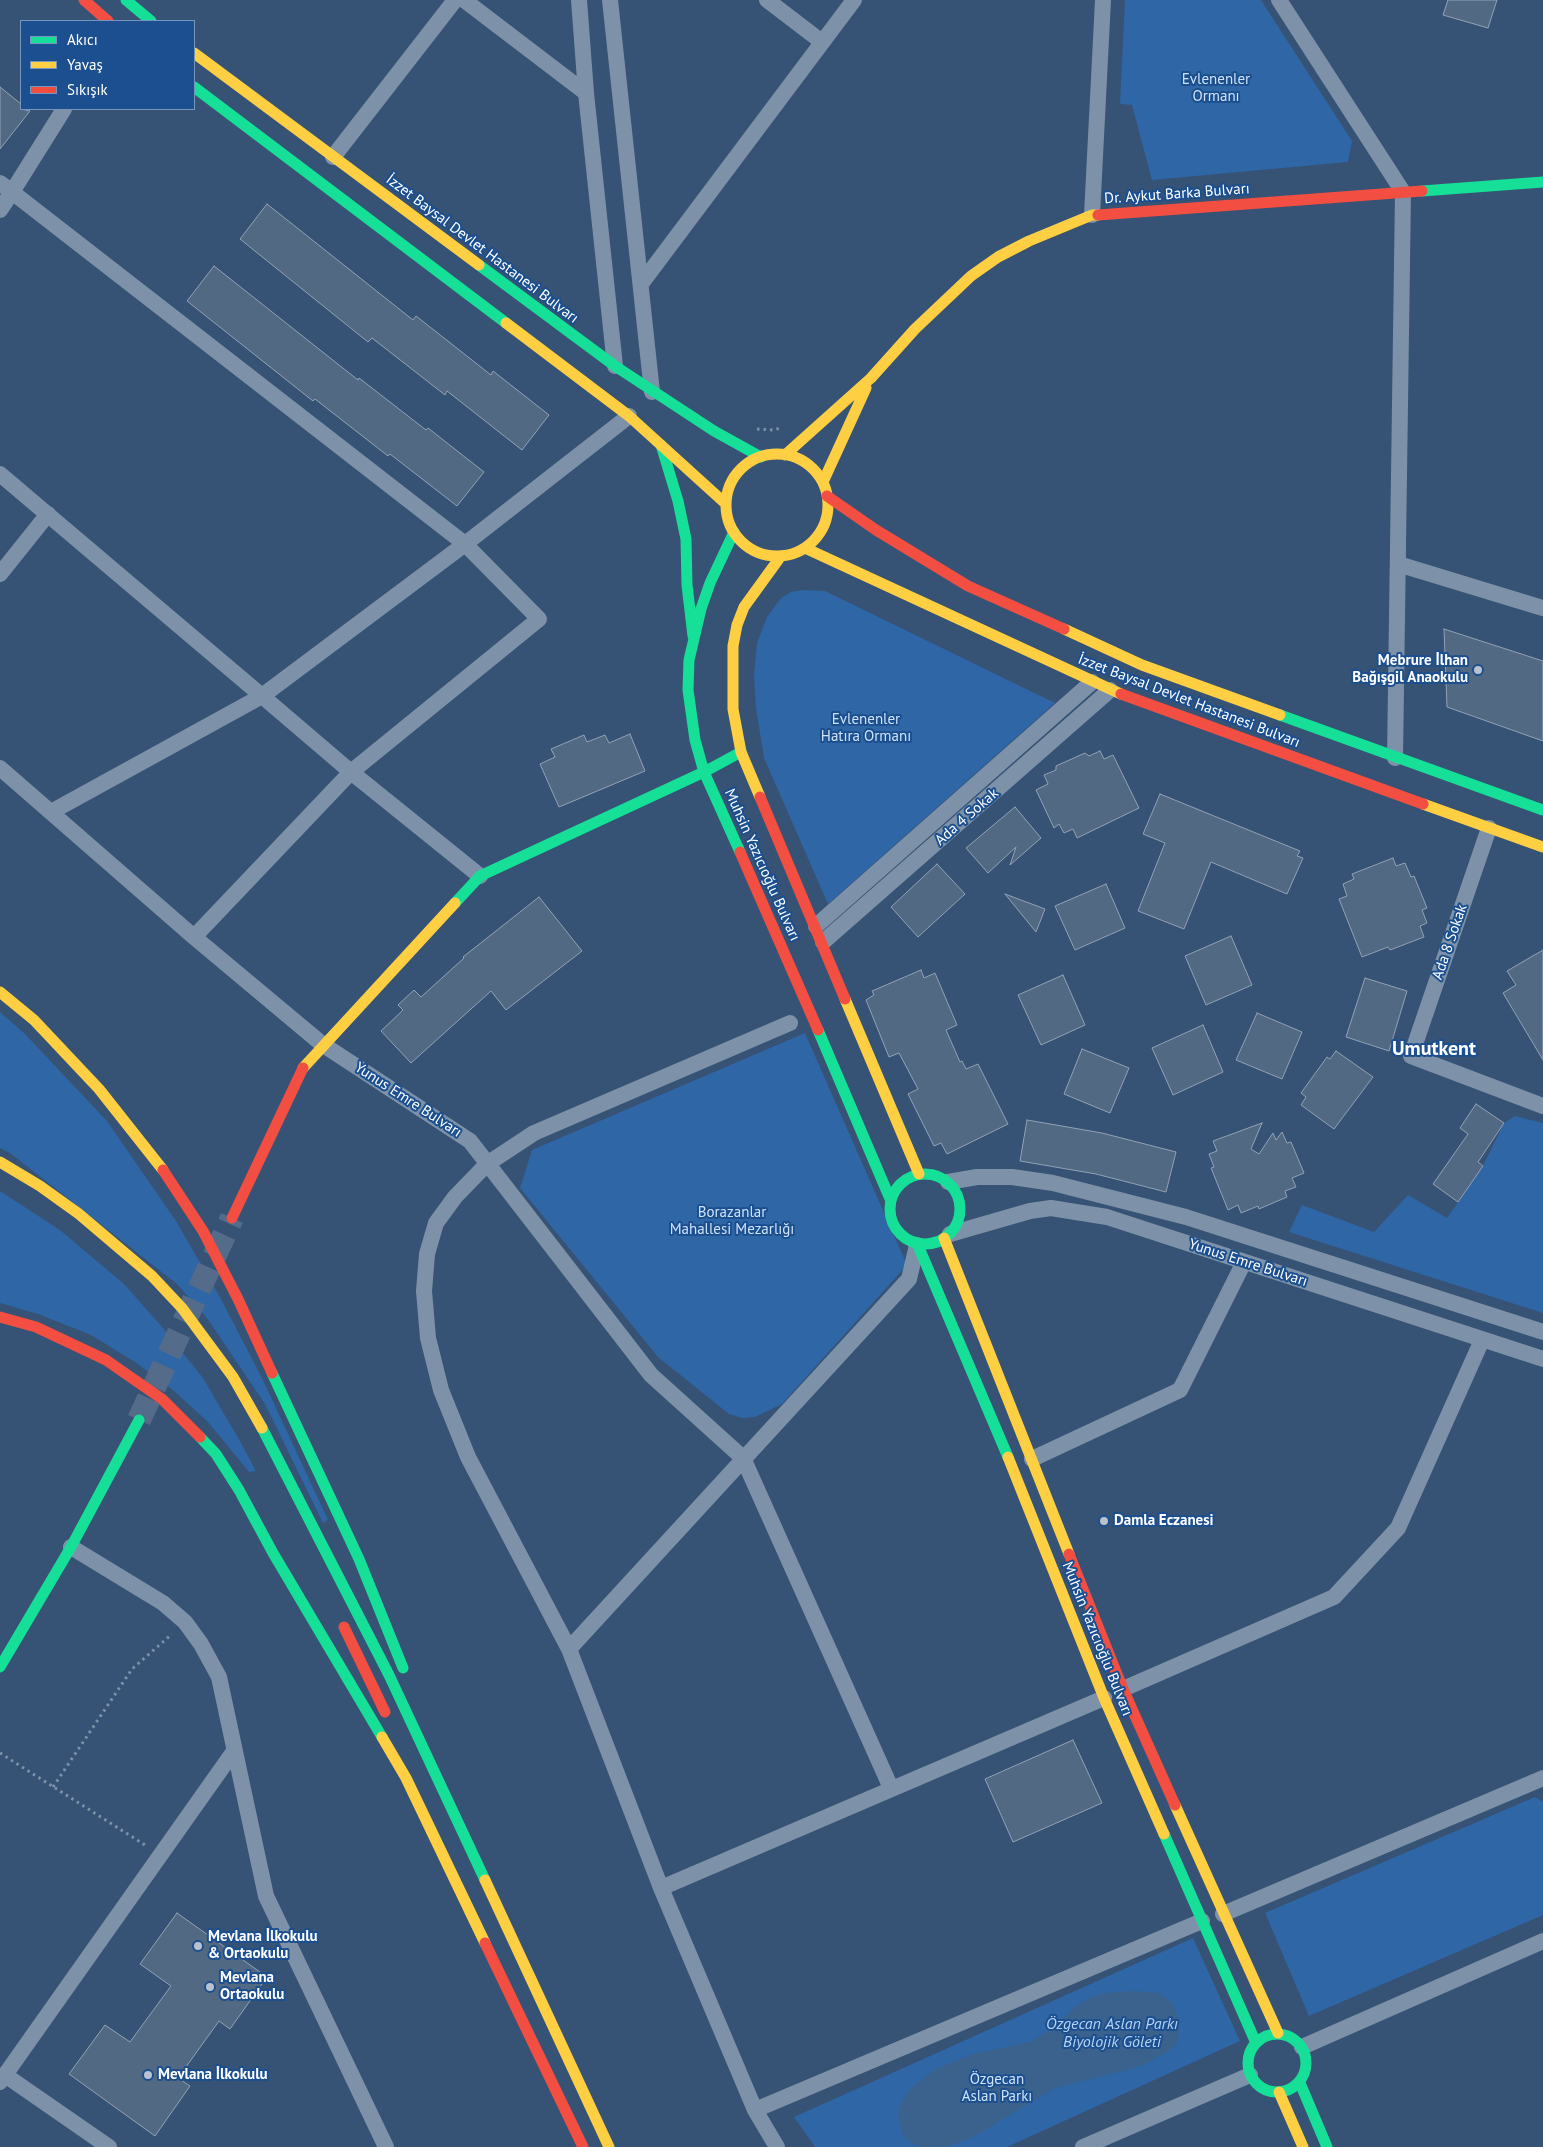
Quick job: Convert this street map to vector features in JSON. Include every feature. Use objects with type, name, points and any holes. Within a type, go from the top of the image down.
[{"type":"main road","points":[[84,0],[107,20]]},
{"type":"main road","points":[[126,0],[150,20]]},
{"type":"main road","name":"İzzet Baysal Devlet Hastanesi Bulvarı","points":[[195,54],[615,366],[714,431],[761,457]]},
{"type":"main road","points":[[195,88],[628,416],[726,504]]},
{"type":"main road","name":"Dr. Aykut Barka Bulvarı","points":[[784,455],[871,378],[915,329],[971,276],[998,257],[1029,241],[1092,215],[1543,182]]},
{"type":"main road","name":"Dr. Aykut Barka Bulvarı","points":[[823,482],[871,378]]},
{"type":"main road","points":[[661,444],[678,501],[686,539],[687,585],[694,641]]},
{"type":"main road","points":[[784,455],[795,457],[809,465],[823,482],[828,496],[829,507],[825,523],[817,537],[805,548],[790,554],[774,556],[758,552],[744,544],[734,532],[728,517],[726,504],[730,486],[738,473],[750,462],[761,457],[784,455]]},
{"type":"main road","name":"İzzet Baysal Devlet Hastanesi Bulvarı","points":[[828,496],[876,530],[968,586],[1142,665],[1543,810]]},
{"type":"main road","name":"Muhsin Yazıcıoğlu Bulvarı","points":[[734,532],[710,583],[689,660],[688,690],[694,740],[704,772],[787,958],[891,1201]]},
{"type":"main road","name":"İzzet Baysal Devlet Hastanesi Bulvarı","points":[[805,548],[1110,690],[1543,847]]},
{"type":"main road","name":"Muhsin Yazıcıoğlu Bulvarı","points":[[781,556],[744,608],[734,639],[733,709],[741,752],[823,942],[919,1174]]},
{"type":"main road","points":[[232,1218],[302,1067],[480,876],[704,772],[741,752]]},
{"type":"main road","points":[[0,992],[34,1020],[99,1089],[159,1165],[202,1231],[238,1299],[359,1558],[408,1686],[422,1742]]},
{"type":"main road","points":[[0,1162],[40,1186],[113,1241],[152,1276],[182,1308],[208,1340],[252,1410],[422,1742],[609,2147]]},
{"type":"main road","points":[[919,1174],[934,1175],[948,1182],[959,1198],[960,1208],[956,1226],[947,1236],[931,1243],[917,1243],[907,1239],[898,1232],[890,1212],[891,1201],[901,1184],[919,1174]]},
{"type":"main road","points":[[947,1236],[1032,1459],[1123,1689],[1278,2033]]},
{"type":"main road","name":"Muhsin Yazıcıoğlu Bulvarı","points":[[917,1243],[1011,1465],[1104,1698],[1256,2043]]},
{"type":"main road","points":[[0,1317],[36,1327],[106,1360],[162,1399],[216,1454],[240,1490],[274,1553],[406,1778],[583,2147]]},
{"type":"main road","points":[[0,1666],[71,1547],[139,1420]]},
{"type":"main road","points":[[338,1615],[389,1726],[406,1778]]},
{"type":"main road","points":[[1278,2033],[1296,2040],[1306,2056],[1307,2065],[1300,2083],[1292,2089],[1279,2092],[1264,2089],[1256,2083],[1250,2075],[1248,2065],[1249,2055],[1256,2043],[1268,2035],[1278,2033]]},
{"type":"main road","points":[[1300,2083],[1327,2147]]},
{"type":"main road","points":[[1279,2092],[1303,2147]]},
{"type":"street","points":[[333,157],[455,0]]},
{"type":"street","points":[[464,0],[586,93]]},
{"type":"street","points":[[579,0],[586,93],[615,366]]},
{"type":"street","points":[[610,0],[652,392]]},
{"type":"street","points":[[767,0],[822,42]]},
{"type":"street","points":[[641,284],[854,0]]},
{"type":"street","points":[[1092,215],[1103,0]]},
{"type":"street","points":[[1279,0],[1403,192],[1395,758]]},
{"type":"street","points":[[0,210],[6,188],[63,110]]},
{"type":"street","points":[[6,188],[465,544],[539,619],[351,772],[194,937]]},
{"type":"street","points":[[51,812],[262,696],[465,544],[628,416]]},
{"type":"street","points":[[0,474],[351,772],[480,876]]},
{"type":"street","points":[[0,574],[48,514]]},
{"type":"street","points":[[1398,564],[1543,608]]},
{"type":"street","name":"Ada 4 Sokak","points":[[816,926],[1092,682]]},
{"type":"street","name":"Ada 4 Sokak","points":[[823,942],[1110,690]]},
{"type":"street","name":"Yunus Emre Bulvarı","points":[[0,768],[194,937],[322,1044],[470,1140],[651,1375],[743,1458]]},
{"type":"street","name":"Ada 8 Sokak","points":[[1489,828],[1411,1056],[1543,1106]]},
{"type":"street","points":[[777,2147],[755,2110],[661,1888],[569,1649],[468,1457],[441,1390],[428,1338],[424,1292],[427,1254],[436,1223],[455,1197],[487,1164],[534,1133],[790,1022]]},
{"type":"street","points":[[948,1182],[978,1177],[1012,1177],[1053,1183],[1186,1217],[1543,1332]]},
{"type":"street","name":"Yunus Emre Bulvarı","points":[[947,1236],[1030,1210],[1051,1208],[1107,1217],[1543,1359]]},
{"type":"street","points":[[569,1649],[908,1279],[917,1243]]},
{"type":"street","points":[[1032,1459],[1180,1390],[1244,1262]]},
{"type":"street","points":[[1123,1689],[1334,1597],[1398,1528],[1482,1340]]},
{"type":"street","points":[[743,1458],[891,1788]]},
{"type":"street","points":[[71,1547],[163,1603],[185,1622],[201,1644],[219,1677],[266,1896],[386,2147]]},
{"type":"street","points":[[661,1888],[1104,1698]]},
{"type":"street","points":[[109,2147],[2,2079],[234,1752]]},
{"type":"street","points":[[1223,1914],[1543,1778]]},
{"type":"street","points":[[755,2110],[1202,1921]]},
{"type":"street","points":[[1302,2047],[1543,1941]]},
{"type":"street","points":[[1084,2147],[1250,2075]]},
{"type":"path","points":[[53,1786],[132,1669],[185,1622]]},
{"type":"path","points":[[0,1753],[162,1856]]},
{"type":"green space","name":"Evlenenler Ormanı","points":[[1125,0],[1261,0],[1352,141],[1348,162],[1152,180],[1132,105],[1120,104]]},
{"type":"green space","name":"Evlenenler Hatıra Ormanı","points":[[802,590],[825,591],[1055,703],[828,904],[764,758],[756,708],[754,675],[757,643],[767,617],[781,598],[791,592]]},
{"type":"green space","points":[[0,1012],[25,1034],[107,1121],[176,1221],[221,1299],[263,1380],[328,1520],[323,1523],[265,1404],[207,1318],[177,1284],[10,1153],[0,1148]]},
{"type":"green space","name":"Borazanlar Mahallesi Mezarlığı","points":[[805,1033],[907,1265],[782,1404],[755,1417],[742,1418],[729,1414],[658,1357],[520,1188],[532,1150]]},
{"type":"green space","points":[[1515,1116],[1543,1123],[1543,1313],[1289,1232],[1302,1205],[1374,1232],[1408,1195],[1447,1218],[1483,1166],[1504,1123]]},
{"type":"green space","points":[[0,1191],[60,1230],[124,1284],[163,1328],[203,1378],[256,1471],[249,1472],[208,1422],[173,1390],[135,1362],[91,1335],[38,1314],[0,1303]]},
{"type":"green space","points":[[1535,1797],[1543,1802],[1543,1915],[1309,2016],[1265,1913]]},
{"type":"green space","name":"Özgecan Aslan Parkı","points":[[1193,1938],[1240,2041],[1007,2147],[815,2147],[794,2117]]},
{"type":"water","name":"Özgecan Aslan Parkı Biyolojik Göleti","points":[[1134,1991],[1158,1993],[1168,1999],[1175,2008],[1179,2022],[1178,2042],[1167,2052],[1131,2069],[1055,2088],[973,2137],[952,2145],[944,2147],[919,2147],[906,2139],[902,2132],[898,2112],[901,2103],[911,2088],[936,2069],[973,2054],[1030,2042],[1049,2031],[1078,2005],[1092,1997],[1106,1993]]},
{"type":"building","points":[[1448,0],[1497,0],[1488,28],[1443,15]]},
{"type":"building","points":[[0,87],[20,103],[20,110],[30,111],[0,149]]},
{"type":"building","points":[[267,204],[413,320],[416,316],[491,375],[493,371],[549,415],[522,450],[447,391],[445,395],[372,338],[368,342],[240,239]]},
{"type":"building","points":[[214,266],[358,380],[359,378],[426,430],[428,428],[484,472],[457,506],[390,454],[388,456],[315,399],[313,401],[187,301]]},
{"type":"building","points":[[1444,629],[1543,661],[1543,741],[1447,707]]},
{"type":"building","points":[[630,734],[645,771],[559,807],[540,764],[555,757],[551,749],[584,735],[587,742],[605,735],[609,743]]},
{"type":"building","points":[[1100,751],[1104,759],[1113,755],[1139,808],[1077,838],[1073,829],[1064,833],[1059,824],[1054,828],[1036,790],[1048,784],[1044,775],[1056,770],[1056,766],[1085,753],[1089,756]]},
{"type":"building","points":[[1160,794],[1300,851],[1297,856],[1303,858],[1287,894],[1211,862],[1184,929],[1138,911],[1165,843],[1143,834]]},
{"type":"building","points":[[1015,807],[1041,838],[1010,865],[1016,847],[988,873],[966,848]]},
{"type":"building","points":[[1393,858],[1396,866],[1405,863],[1411,877],[1414,876],[1427,908],[1422,910],[1427,923],[1420,926],[1424,937],[1390,950],[1388,947],[1362,957],[1339,899],[1347,896],[1343,884],[1354,879],[1352,874]]},
{"type":"building","points":[[937,864],[965,894],[918,937],[891,907]]},
{"type":"building","points":[[1106,884],[1125,928],[1075,950],[1055,906]]},
{"type":"building","points":[[1005,894],[1045,909],[1036,932]]},
{"type":"building","points":[[539,897],[582,951],[506,1010],[491,991],[411,1063],[381,1031],[403,1010],[398,1005],[414,990],[421,997],[463,957]]},
{"type":"building","points":[[1231,936],[1252,985],[1206,1005],[1185,956]]},
{"type":"building","points":[[1543,950],[1543,1060],[1503,993],[1516,985],[1507,971]]},
{"type":"building","points":[[921,970],[924,978],[935,973],[957,1025],[946,1030],[960,1062],[962,1061],[966,1069],[978,1064],[1008,1124],[947,1154],[941,1143],[934,1146],[908,1094],[918,1089],[899,1053],[889,1057],[866,1000],[874,995],[872,991]]},
{"type":"building","points":[[1063,975],[1085,1025],[1041,1045],[1018,995]]},
{"type":"building","points":[[1365,978],[1407,991],[1389,1051],[1346,1037]]},
{"type":"building","points":[[1257,1013],[1302,1032],[1282,1079],[1236,1060]]},
{"type":"building","points":[[1203,1025],[1223,1072],[1173,1095],[1152,1048]]},
{"type":"building","points":[[1082,1049],[1129,1068],[1110,1113],[1064,1094]]},
{"type":"building","points":[[1336,1051],[1373,1077],[1334,1129],[1301,1105],[1306,1097],[1301,1093],[1327,1057],[1330,1059]]},
{"type":"building","points":[[1476,1104],[1504,1123],[1478,1162],[1483,1166],[1458,1202],[1433,1184],[1468,1134],[1460,1128]]},
{"type":"building","points":[[1027,1120],[1102,1133],[1176,1152],[1166,1192],[1096,1174],[1020,1161]]},
{"type":"building","points":[[1262,1123],[1251,1149],[1259,1154],[1273,1133],[1276,1140],[1282,1132],[1287,1143],[1291,1142],[1304,1173],[1292,1178],[1296,1187],[1285,1191],[1287,1197],[1259,1209],[1258,1206],[1241,1213],[1238,1205],[1228,1210],[1211,1168],[1214,1167],[1209,1154],[1217,1151],[1213,1141]]},
{"type":"building","points":[[1073,1740],[1102,1803],[1013,1842],[985,1779]]},
{"type":"building","name":"Mevlana İlkokulu & Ortaokulu","points":[[177,1913],[267,1977],[230,2029],[219,2021],[178,2078],[190,2086],[155,2136],[69,2074],[105,2025],[130,2042],[171,1986],[140,1964]]},
{"type":"tunnel","points":[[139,1420],[232,1218]]},
{"type":"traffic: fast","points":[[126,0],[150,20]]},
{"type":"traffic: fast","points":[[195,88],[506,323]]},
{"type":"traffic: fast","points":[[1422,191],[1543,182]]},
{"type":"traffic: fast","points":[[479,265],[615,366],[714,431],[761,457]]},
{"type":"traffic: fast","points":[[661,445],[678,501],[686,539],[687,585],[693,636]]},
{"type":"traffic: fast","points":[[734,532],[710,583],[701,609],[689,660],[688,690],[695,740],[704,772],[740,852]]},
{"type":"traffic: fast","points":[[1280,715],[1543,810]]},
{"type":"traffic: fast","points":[[455,903],[480,876],[704,772],[741,752]]},
{"type":"traffic: fast","points":[[818,1030],[891,1201]]},
{"type":"traffic: fast","points":[[925,1174],[938,1177],[950,1184],[957,1196],[960,1209],[957,1222],[950,1234],[938,1241],[925,1244],[912,1241],[900,1234],[893,1222],[890,1209],[893,1196],[900,1184],[912,1177],[925,1174]]},
{"type":"traffic: fast","points":[[917,1243],[1008,1457]]},
{"type":"traffic: fast","points":[[272,1373],[359,1559],[403,1668]]},
{"type":"traffic: fast","points":[[0,1667],[71,1547],[139,1420]]},
{"type":"traffic: fast","points":[[262,1428],[389,1675],[485,1880]]},
{"type":"traffic: fast","points":[[200,1437],[216,1454],[239,1490],[273,1553],[382,1737]]},
{"type":"traffic: fast","points":[[1164,1834],[1256,2043]]},
{"type":"traffic: fast","points":[[1271,2034],[1283,2034],[1298,2042],[1306,2057],[1306,2063],[1306,2069],[1298,2084],[1283,2092],[1271,2092],[1256,2084],[1248,2069],[1248,2057],[1256,2042],[1271,2034]]},
{"type":"traffic: fast","points":[[1300,2083],[1327,2147]]},
{"type":"traffic: slow","points":[[195,54],[479,265]]},
{"type":"traffic: slow","points":[[785,455],[871,378],[915,329],[971,276],[998,257],[1029,241],[1092,215],[1098,215]]},
{"type":"traffic: slow","points":[[506,323],[629,416],[726,504]]},
{"type":"traffic: slow","points":[[823,482],[866,388]]},
{"type":"traffic: slow","points":[[777,454],[796,458],[813,469],[824,486],[828,505],[824,524],[813,541],[796,552],[777,556],[758,552],[741,541],[730,524],[726,505],[730,486],[741,469],[758,458],[777,454]]},
{"type":"traffic: slow","points":[[805,548],[1121,694]]},
{"type":"traffic: slow","points":[[760,797],[741,752],[733,709],[733,646],[737,625],[744,607],[781,556]]},
{"type":"traffic: slow","points":[[1064,629],[1142,665],[1280,715]]},
{"type":"traffic: slow","points":[[1423,804],[1543,847]]},
{"type":"traffic: slow","points":[[303,1068],[455,903]]},
{"type":"traffic: slow","points":[[0,992],[34,1020],[99,1089],[163,1170]]},
{"type":"traffic: slow","points":[[845,999],[919,1174]]},
{"type":"traffic: slow","points":[[0,1162],[40,1186],[79,1214],[152,1276],[182,1308],[233,1377],[262,1428]]},
{"type":"traffic: slow","points":[[944,1238],[1069,1554]]},
{"type":"traffic: slow","points":[[1008,1457],[1104,1698],[1164,1834]]},
{"type":"traffic: slow","points":[[382,1737],[406,1778],[485,1943]]},
{"type":"traffic: slow","points":[[1175,1805],[1278,2033]]},
{"type":"traffic: slow","points":[[485,1880],[609,2147]]},
{"type":"traffic: slow","points":[[1279,2092],[1303,2147]]},
{"type":"traffic: jam","points":[[84,0],[107,20]]},
{"type":"traffic: jam","points":[[1098,215],[1422,191]]},
{"type":"traffic: jam","points":[[827,496],[876,530],[968,586],[1064,629]]},
{"type":"traffic: jam","points":[[1121,694],[1423,804]]},
{"type":"traffic: jam","points":[[760,797],[845,999]]},
{"type":"traffic: jam","points":[[740,852],[818,1030]]},
{"type":"traffic: jam","points":[[232,1218],[303,1068]]},
{"type":"traffic: jam","points":[[163,1170],[203,1231],[238,1299],[272,1373]]},
{"type":"traffic: jam","points":[[0,1317],[36,1327],[106,1360],[162,1399],[200,1437]]},
{"type":"traffic: jam","points":[[1069,1554],[1123,1689],[1175,1805]]},
{"type":"traffic: jam","points":[[344,1627],[385,1712]]},
{"type":"traffic: jam","points":[[485,1943],[583,2147]]},
{"type":"place","name":"Mebrure İlhan Bağışgil Anaokulu","points":[[1478,670]]},
{"type":"place","name":"Damla Eczanesi","points":[[1104,1521]]},
{"type":"place","name":"Mevlana İlkokulu & Ortaokulu","points":[[198,1946]]},
{"type":"place","name":"Mevlana Ortaokulu","points":[[210,1987]]},
{"type":"place","name":"Mevlana İlkokulu","points":[[148,2075]]},
{"type":"district","name":"Umutkent","points":[[1434,1049]]}]
